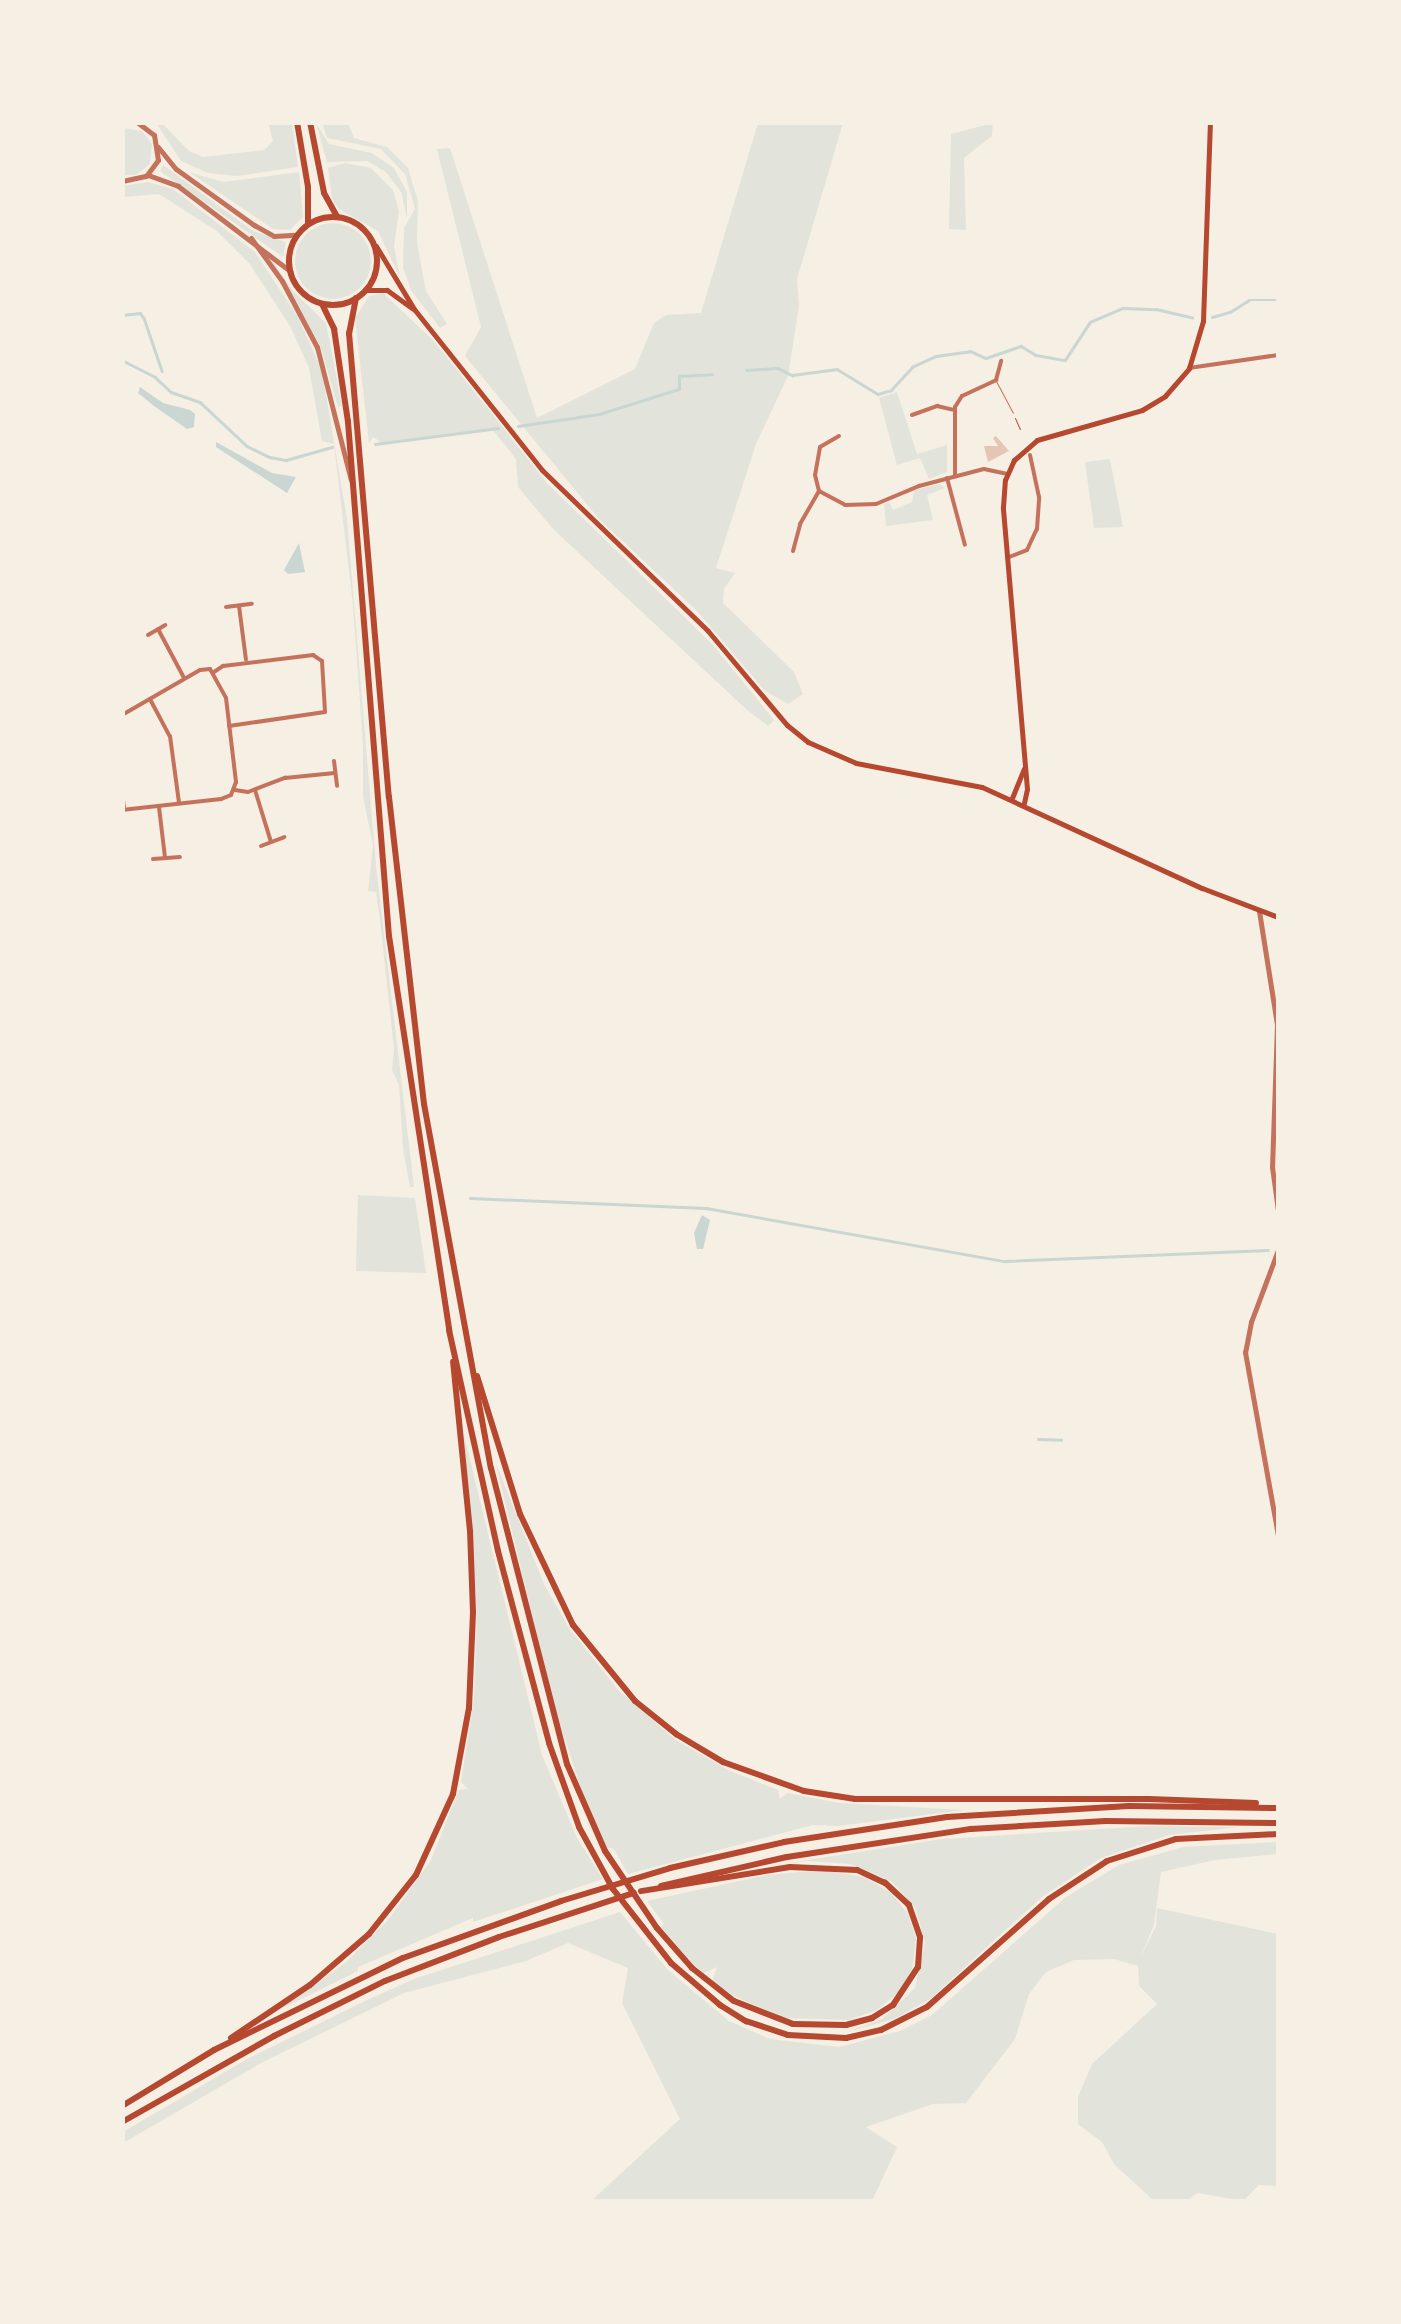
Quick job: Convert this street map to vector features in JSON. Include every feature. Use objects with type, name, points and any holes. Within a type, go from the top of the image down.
[{"type":"highway","points":[[297,122],[308,186],[308,223]]},
{"type":"highway","points":[[310,122],[321,181],[336,216]]},
{"type":"highway","points":[[336,216],[362,228],[376,246],[377,268],[366,290],[340,304],[322,304],[298,288],[290,271],[296,235],[308,223],[336,216]]},
{"type":"highway","points":[[356,298],[349,333],[402,937],[424,1104],[491,1468],[538,1662],[575,1786],[605,1851],[657,1928],[692,1968],[734,2001],[776,2020],[810,2026],[846,2026],[884,2011],[913,1980],[921,1953],[919,1928],[904,1900],[878,1878],[857,1870],[790,1867],[641,1891]]},
{"type":"highway","points":[[122,2106],[310,1985],[369,1934],[416,1876],[448,1812],[465,1744],[472,1612],[470,1531],[450,1330],[389,936],[354,492],[339,354],[322,304]]},
{"type":"highway","points":[[450,1330],[498,1550],[548,1743],[592,1852],[643,1930],[703,1993],[746,2020],[798,2036],[859,2036],[928,2007],[1049,1899],[1107,1862],[1176,1839],[1278,1834]]},
{"type":"highway","points":[[468,1346],[515,1502],[573,1625],[635,1701],[699,1749],[772,1782],[855,1799],[1148,1799],[1278,1807]]},
{"type":"highway","points":[[214,2050],[328,1992],[442,1942],[602,1888],[727,1854],[870,1828],[992,1813],[1144,1806],[1278,1807]]},
{"type":"highway","points":[[122,2122],[274,2036],[386,1982],[499,1937],[641,1891],[787,1856],[956,1831],[1106,1821],[1278,1824]]},
{"type":"main road","points":[[1024,804],[1002,498],[1007,474],[1020,453],[1036,440],[1142,410],[1165,396],[1189,368],[1203,321],[1210,122]]},
{"type":"main road","points":[[376,246],[414,309],[542,470],[708,631],[793,730],[838,758],[956,779],[1012,798],[1278,917]]},
{"type":"main road","points":[[366,290],[387,290],[414,309]]},
{"type":"main road","points":[[1012,798],[1024,765]]},
{"type":"street","points":[[138,122],[150,130],[176,169],[254,226],[274,236],[296,235]]},
{"type":"street","points":[[148,175],[157,163],[158,147]]},
{"type":"street","points":[[122,181],[148,175],[178,186],[252,238],[290,271]]},
{"type":"street","points":[[252,238],[282,281],[317,347],[354,492]]},
{"type":"street","points":[[1189,368],[1278,356]]},
{"type":"street","points":[[955,476],[954,410],[962,396],[996,380],[1001,362]]},
{"type":"street","points":[[912,415],[937,406],[954,410]]},
{"type":"street","points":[[824,430],[827,439]]},
{"type":"street","points":[[793,550],[800,524],[820,491],[816,458],[827,439],[839,436]]},
{"type":"street","points":[[1009,557],[1025,552],[1036,534],[1039,497],[1030,455]]},
{"type":"street","points":[[820,491],[837,503],[866,506],[946,478],[993,469],[1007,474]]},
{"type":"street","points":[[946,478],[964,545]]},
{"type":"street","points":[[226,607],[252,604]]},
{"type":"street","points":[[239,606],[246,662]]},
{"type":"street","points":[[148,634],[165,625]]},
{"type":"street","points":[[158,630],[184,679]]},
{"type":"street","points":[[214,672],[246,662],[318,656],[327,709],[322,715],[229,726]]},
{"type":"street","points":[[122,714],[206,668],[214,672],[226,698],[235,790]]},
{"type":"street","points":[[151,701],[170,736],[179,804]]},
{"type":"street","points":[[334,760],[336,786]]},
{"type":"street","points":[[124,810],[221,799],[235,790],[255,790],[286,778],[335,772]]},
{"type":"street","points":[[255,790],[272,842]]},
{"type":"street","points":[[159,806],[165,857]]},
{"type":"street","points":[[260,846],[284,837]]},
{"type":"street","points":[[153,859],[180,857]]},
{"type":"street","points":[[1260,911],[1277,1025],[1272,1166],[1278,1210]]},
{"type":"street","points":[[1278,1250],[1251,1322],[1245,1352],[1278,1536]]},
{"type":"lane","points":[[996,380],[1013,413]]},
{"type":"lane","points":[[122,783],[124,810]]},
{"type":"path","points":[[1013,413],[1020,429]]},
{"type":"shaded area","points":[[156,123],[162,123],[189,151],[203,157],[264,150],[273,141],[268,123],[292,123],[298,167],[237,176],[208,173],[181,161]]},
{"type":"shaded area","points":[[316,123],[329,144],[372,153],[394,168],[407,192],[407,218],[401,192],[386,172],[367,161],[327,162]]},
{"type":"shaded area","points":[[322,123],[348,123],[354,138],[387,147],[408,168],[418,201],[417,243],[426,291],[447,324],[440,328],[411,290],[403,267],[404,228],[415,209],[405,174],[381,149],[327,138]]},
{"type":"shaded area","points":[[758,123],[843,123],[797,279],[799,306],[788,376],[756,444],[716,568],[735,573],[724,589],[723,603],[794,672],[803,694],[788,704],[765,691],[696,610],[599,519],[465,356],[481,327],[437,149],[450,148],[537,418],[635,369],[654,323],[666,315],[701,313]]},
{"type":"shaded area","points":[[993,123],[992,136],[964,158],[966,230],[949,229],[951,134]]},
{"type":"shaded area","points":[[123,128],[142,131],[152,144],[150,164],[136,175],[123,175]]},
{"type":"shaded area","points":[[345,163],[371,168],[393,190],[399,211],[394,246],[400,278],[378,231],[339,209],[332,199],[328,168]]},
{"type":"shaded area","points":[[163,165],[253,231],[286,242],[283,257],[160,171]]},
{"type":"shaded area","points":[[189,172],[223,182],[299,172],[303,217],[290,230],[273,229]]},
{"type":"shaded area","points":[[148,182],[173,189],[255,252],[298,317],[322,371],[347,519],[376,866],[414,1187],[410,1187],[403,1149],[399,1085],[392,1070],[394,1049],[376,892],[368,891],[373,845],[363,797],[353,605],[334,444],[322,441],[309,368],[290,326],[249,263],[217,231],[159,194],[123,197],[123,186]]},
{"type":"shaded area","points":[[333,223],[360,234],[371,261],[360,288],[333,299],[306,288],[295,261],[306,234]]},
{"type":"shaded area","points":[[266,252],[293,291],[326,323],[342,406],[338,407],[320,345]]},
{"type":"shaded area","points":[[383,293],[433,340],[548,484],[713,645],[774,720],[768,726],[553,529],[518,487],[516,459],[492,429],[384,444],[373,437],[369,443],[355,318],[369,296]]},
{"type":"shaded area","points":[[140,387],[163,403],[190,410],[195,414],[194,427],[187,429],[154,406],[138,393]]},
{"type":"shaded area","points":[[897,392],[917,454],[947,445],[947,472],[929,479],[920,458],[897,465],[879,398]]},
{"type":"shaded area","points":[[216,442],[272,473],[296,477],[287,493],[216,447]]},
{"type":"shaded area","points":[[1110,459],[1123,527],[1094,528],[1085,462]]},
{"type":"shaded area","points":[[940,484],[945,488],[927,495],[933,520],[886,526],[884,504],[889,502],[893,510],[912,502],[914,490]]},
{"type":"shaded area","points":[[299,543],[305,572],[288,574],[284,570]]},
{"type":"shaded area","points":[[358,1195],[415,1198],[426,1273],[356,1271]]},
{"type":"shaded area","points":[[702,1215],[710,1220],[703,1249],[697,1249],[694,1233]]},
{"type":"shaded area","points":[[464,1435],[542,1755],[577,1838],[603,1879],[473,1922],[473,1918],[358,1967],[358,1971],[279,2010],[346,1962],[388,1920],[431,1860],[459,1790],[468,1789],[461,1782],[474,1698],[477,1614]]},
{"type":"shaded area","points":[[495,1461],[544,1584],[569,1628],[619,1691],[676,1740],[728,1770],[778,1790],[780,1799],[787,1793],[840,1803],[964,1810],[838,1826],[813,1825],[628,1874],[614,1849],[606,1847],[584,1797],[555,1709]]},
{"type":"shaded area","points":[[1149,1826],[1238,1827],[1169,1835],[1101,1858],[1042,1897],[930,1999],[894,2019],[847,2032],[882,2019],[915,1988],[925,1942],[915,1907],[891,1881],[850,1864],[807,1861],[763,1867],[942,1839]]},
{"type":"shaded area","points":[[1278,1842],[1278,1854],[1215,1860],[1161,1872],[1154,1925],[1140,1958],[1156,1926],[1157,1908],[1278,1934],[1278,2186],[1259,2185],[1243,2201],[1198,2193],[1186,2201],[1154,2201],[1114,2164],[1102,2142],[1078,2124],[1078,2097],[1092,2064],[1157,2004],[1139,1986],[1138,1966],[1114,1959],[1074,1960],[1046,1972],[1029,1994],[1015,2039],[966,2103],[933,2104],[866,2127],[897,2147],[872,2201],[591,2201],[680,2119],[622,2003],[628,1968],[568,1943],[526,1961],[404,1993],[261,2063],[123,2143],[123,2132],[247,2059],[365,2001],[414,1979],[620,1912],[668,1970],[729,2021],[770,2039],[839,2047],[900,2031],[932,2015],[1066,1897],[1119,1865],[1183,1847]]},
{"type":"shaded area","points":[[822,1870],[865,1877],[891,1893],[908,1914],[916,1938],[912,1971],[900,1991],[877,2010],[849,2020],[783,2018],[734,1996],[712,1981],[717,1967],[704,1973],[691,1962],[661,1927],[664,1924],[647,1901],[766,1875]]},
{"type":"building","points":[[996,436],[1009,451],[988,462],[984,446],[998,446],[993,438]]},
{"type":"waterway","points":[[1212,317],[1249,300],[1278,300]]},
{"type":"waterway","points":[[890,391],[912,367],[936,356],[970,351],[986,358],[1021,346],[1036,355],[1065,360],[1090,322],[1123,308],[1156,309],[1192,317]]},
{"type":"waterway","points":[[122,315],[140,313],[144,318],[162,371]]},
{"type":"waterway","points":[[122,360],[155,377],[171,392],[200,402],[247,446],[270,457],[286,460],[332,447]]},
{"type":"waterway","points":[[746,370],[778,368],[792,375],[837,369],[878,394],[888,391]]},
{"type":"waterway","points":[[518,426],[599,414],[679,389],[679,376],[712,374]]},
{"type":"waterway","points":[[375,444],[498,428]]},
{"type":"waterway","points":[[470,1198],[706,1208],[1005,1261],[1268,1250]]},
{"type":"waterway","points":[[1038,1439],[1061,1440]]}]
